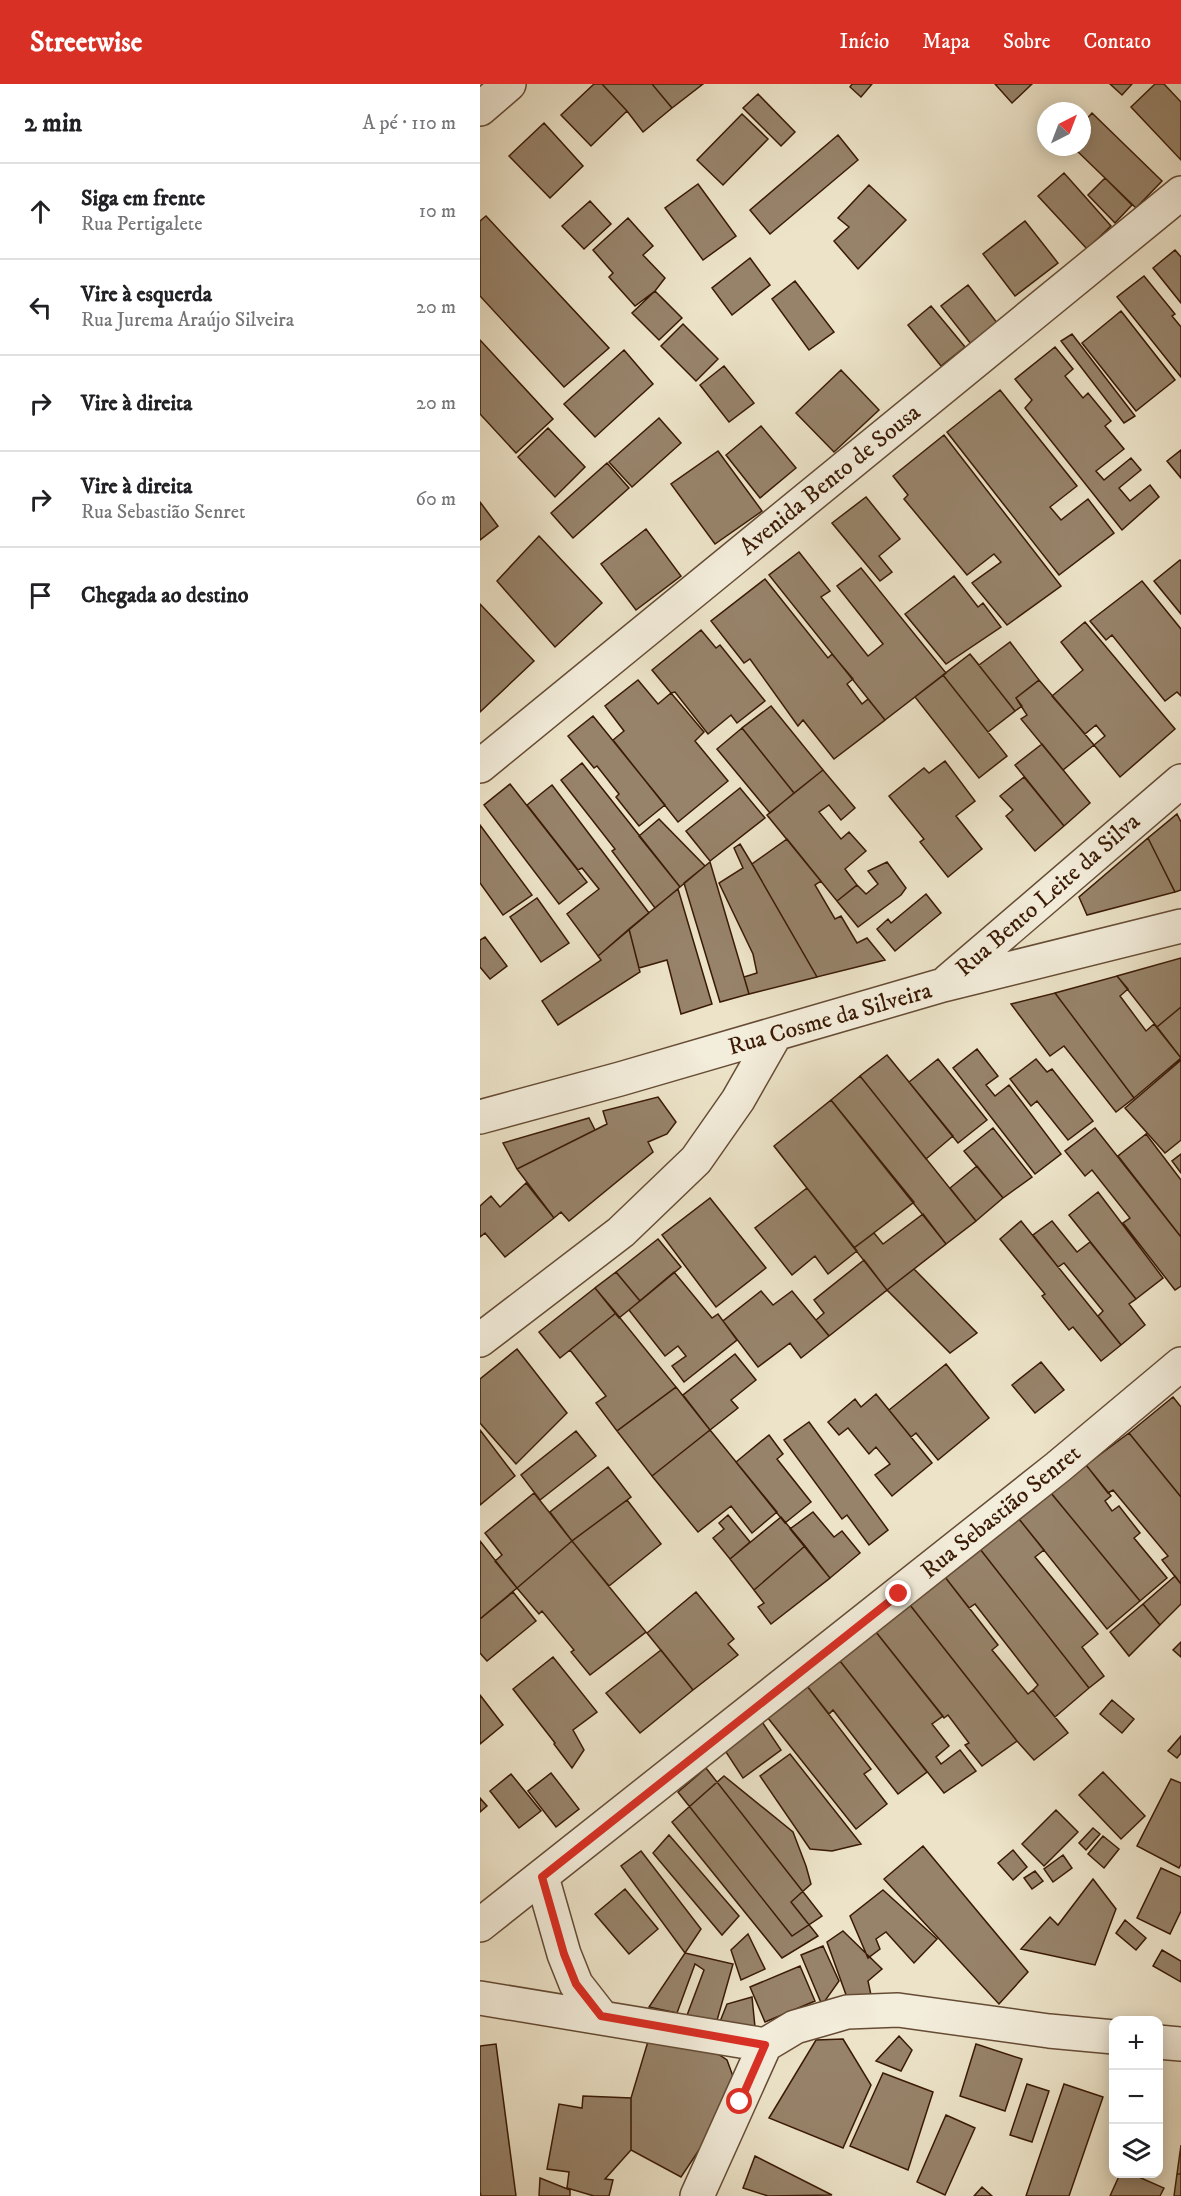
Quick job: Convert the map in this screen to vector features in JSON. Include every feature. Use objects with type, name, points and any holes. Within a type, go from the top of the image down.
[{"type":"street","points":[[480,109],[509,84]]},
{"type":"street","name":"Avenida Bento de Sousa","points":[[480,766],[1181,194]]},
{"type":"street","name":"Rua Bento Leite da Silva","points":[[943,986],[1181,781]]},
{"type":"street","name":"Rua Cosme da Silveira","points":[[480,1117],[943,986],[1181,926]]},
{"type":"street","points":[[480,1340],[621,1232],[696,1160],[738,1100],[775,1035]]},
{"type":"street","name":"Rua Sebastião Senret","points":[[480,1925],[1058,1467],[1181,1364]]},
{"type":"street","points":[[542,1877],[564,1954],[576,1984],[601,2016]]},
{"type":"street","points":[[480,1998],[601,2016],[765,2045]]},
{"type":"street","points":[[697,2196],[765,2045],[795,2027],[847,2012],[898,2010],[1049,2031],[1109,2037]]},
{"type":"street","points":[[1163,2042],[1181,2044]]},
{"type":"building","points":[[594,84],[602,84],[627,111],[591,146],[561,115]]},
{"type":"building","points":[[602,84],[652,84],[672,108],[643,132]]},
{"type":"building","points":[[652,84],[703,84],[672,108]]},
{"type":"building","points":[[852,84],[872,84],[861,97],[850,87]]},
{"type":"building","points":[[995,84],[1032,84],[1012,103]]},
{"type":"building","points":[[1110,84],[1132,84],[1122,95]]},
{"type":"building","points":[[1155,84],[1164,84],[1181,102],[1181,160],[1131,107]]},
{"type":"building","points":[[758,94],[795,132],[781,146],[743,108]]},
{"type":"building","points":[[742,114],[768,139],[723,185],[697,160]]},
{"type":"building","points":[[1091,114],[1162,181],[1136,208],[1082,156],[1091,156]]},
{"type":"building","points":[[544,123],[583,166],[550,198],[509,156]]},
{"type":"building","points":[[838,135],[858,160],[770,234],[750,210]]},
{"type":"building","points":[[1064,173],[1111,226],[1087,249],[1038,196]]},
{"type":"building","points":[[1105,178],[1132,205],[1115,223],[1088,195]]},
{"type":"building","points":[[698,184],[736,236],[703,260],[665,208]]},
{"type":"building","points":[[869,185],[906,220],[858,269],[834,241],[849,227],[838,218]]},
{"type":"building","points":[[590,201],[611,224],[584,249],[562,226]]},
{"type":"building","points":[[486,216],[609,348],[564,387],[480,296],[480,221]]},
{"type":"building","points":[[628,218],[653,246],[643,255],[665,278],[655,291],[635,306],[609,277],[613,273],[593,250]]},
{"type":"building","points":[[1025,221],[1058,263],[1015,296],[983,254]]},
{"type":"building","points":[[1175,250],[1181,257],[1181,303],[1153,268]]},
{"type":"building","points":[[750,258],[770,285],[732,315],[712,288]]},
{"type":"building","points":[[1144,276],[1175,314],[1172,316],[1181,327],[1181,377],[1117,297]]},
{"type":"building","points":[[795,281],[834,332],[809,350],[772,299]]},
{"type":"building","points":[[968,285],[998,324],[971,344],[941,306]]},
{"type":"building","points":[[655,291],[682,318],[659,340],[632,313]]},
{"type":"building","points":[[931,306],[965,347],[941,366],[908,325]]},
{"type":"building","points":[[1121,311],[1175,380],[1136,411],[1082,343]]},
{"type":"building","points":[[683,324],[718,359],[696,381],[661,346]]},
{"type":"building","points":[[1072,334],[1135,416],[1124,423],[1061,341]]},
{"type":"building","points":[[480,340],[553,419],[516,453],[480,414]]},
{"type":"building","points":[[1055,347],[1073,369],[1065,376],[1083,398],[1088,393],[1111,421],[1105,426],[1124,449],[1096,471],[1104,480],[1131,458],[1141,470],[1119,488],[1130,501],[1150,485],[1159,497],[1122,530],[1025,408],[1032,400],[1015,379]]},
{"type":"building","points":[[624,350],[653,384],[595,437],[564,404]]},
{"type":"building","points":[[724,366],[754,403],[729,422],[700,385]]},
{"type":"building","points":[[841,370],[879,410],[834,452],[796,413]]},
{"type":"building","points":[[1000,390],[1077,486],[1050,507],[1061,520],[1088,499],[1114,533],[1059,575],[947,432]]},
{"type":"building","points":[[659,418],[681,443],[632,487],[609,462]]},
{"type":"building","points":[[761,426],[796,468],[760,498],[726,455]]},
{"type":"building","points":[[548,428],[585,467],[555,497],[518,457]]},
{"type":"building","points":[[944,435],[1061,586],[1007,625],[972,583],[1001,562],[994,554],[967,575],[904,499],[908,495],[893,476]]},
{"type":"building","points":[[1181,450],[1181,478],[1167,461]]},
{"type":"building","points":[[718,451],[762,511],[715,544],[671,484]]},
{"type":"building","points":[[607,463],[629,488],[573,538],[551,513]]},
{"type":"building","points":[[866,497],[900,539],[879,556],[892,572],[880,581],[832,523]]},
{"type":"building","points":[[480,502],[498,526],[480,540]]},
{"type":"building","points":[[646,529],[681,576],[636,610],[601,564]]},
{"type":"building","points":[[539,536],[602,603],[555,647],[497,581]]},
{"type":"building","points":[[799,552],[830,591],[821,597],[868,656],[883,644],[837,586],[861,568],[946,673],[885,720],[769,575]]},
{"type":"building","points":[[1181,561],[1181,614],[1154,581]]},
{"type":"building","points":[[954,576],[978,607],[983,603],[1001,627],[946,664],[905,614]]},
{"type":"building","points":[[765,579],[828,658],[832,654],[853,679],[847,684],[862,704],[868,699],[885,720],[834,759],[803,720],[798,726],[750,659],[744,663],[711,621]]},
{"type":"building","points":[[1142,581],[1181,629],[1181,696],[1177,692],[1165,701],[1112,635],[1106,640],[1090,621]]},
{"type":"building","points":[[480,604],[534,661],[480,712]]},
{"type":"building","points":[[1085,622],[1175,729],[1120,777],[1094,745],[1105,736],[1096,725],[1085,734],[1052,696],[1083,670],[1061,642]]},
{"type":"building","points":[[701,630],[716,648],[720,645],[765,701],[737,723],[731,715],[708,734],[675,692],[671,693],[652,670]]},
{"type":"building","points":[[1010,642],[1039,680],[1016,698],[1022,706],[1015,711],[970,654],[979,665]]},
{"type":"building","points":[[970,654],[1015,711],[988,732],[943,675]]},
{"type":"building","points":[[943,675],[1007,756],[979,778],[915,697]]},
{"type":"building","points":[[638,680],[658,704],[671,693],[704,732],[695,741],[728,781],[678,822],[613,740],[624,731],[605,706]]},
{"type":"building","points":[[1039,680],[1094,745],[1063,770],[1021,719],[1027,715],[1016,698]]},
{"type":"building","points":[[771,706],[823,770],[794,793],[742,728]]},
{"type":"building","points":[[593,716],[665,805],[639,826],[616,797],[619,794],[597,766],[594,768],[568,736]]},
{"type":"building","points":[[742,728],[794,793],[770,813],[717,749]]},
{"type":"building","points":[[1042,744],[1090,803],[1064,826],[1015,765]]},
{"type":"building","points":[[945,761],[975,801],[956,816],[982,849],[948,877],[920,842],[924,839],[889,796],[924,768],[929,773]]},
{"type":"building","points":[[582,763],[680,887],[655,908],[612,851],[615,849],[561,780]]},
{"type":"building","points":[[823,770],[855,808],[841,820],[829,805],[819,812],[841,839],[849,832],[866,851],[845,869],[857,885],[837,901],[767,815]]},
{"type":"building","points":[[1024,777],[1064,826],[1035,851],[1006,816],[1013,810],[1000,796]]},
{"type":"building","points":[[510,784],[587,882],[559,904],[484,805]]},
{"type":"building","points":[[552,785],[649,913],[598,956],[567,914],[599,889],[582,868],[578,870],[527,805]]},
{"type":"building","points":[[740,788],[765,818],[710,861],[686,831]]},
{"type":"building","points":[[1177,814],[1181,822],[1181,890],[1175,892],[1148,838]]},
{"type":"building","points":[[659,819],[705,866],[680,887],[639,836]]},
{"type":"building","points":[[480,825],[532,895],[503,915],[480,883]]},
{"type":"building","points":[[1148,838],[1175,892],[1087,915],[1079,897]]},
{"type":"building","points":[[787,839],[821,881],[815,885],[835,919],[841,916],[857,943],[867,938],[885,960],[817,977],[752,864]]},
{"type":"building","points":[[740,844],[817,977],[749,994],[744,977],[757,973],[753,954],[719,883],[743,868],[734,848]]},
{"type":"building","points":[[710,862],[749,994],[720,1002],[684,883]]},
{"type":"building","points":[[887,862],[906,888],[901,895],[858,927],[837,901],[857,885],[866,894],[878,884],[868,871]]},
{"type":"building","points":[[678,889],[712,1004],[681,1014],[667,960],[639,968],[629,929]]},
{"type":"building","points":[[926,894],[941,913],[895,951],[877,929],[888,919],[891,923]]},
{"type":"building","points":[[537,898],[569,943],[541,962],[510,917]]},
{"type":"building","points":[[629,929],[640,972],[558,1025],[542,1001],[601,960],[598,956]]},
{"type":"building","points":[[485,937],[507,966],[490,979],[480,967],[480,940]]},
{"type":"building","points":[[1181,958],[1181,1007],[1157,1027],[1117,976]]},
{"type":"building","points":[[1117,976],[1128,989],[1120,996],[1146,1031],[1154,1024],[1181,1058],[1134,1098],[1055,993]]},
{"type":"building","points":[[1055,993],[1134,1098],[1116,1112],[1064,1046],[1050,1056],[1011,1004]]},
{"type":"building","points":[[1181,1007],[1181,1058],[1157,1027]]},
{"type":"building","points":[[977,1049],[998,1076],[986,1085],[995,1096],[1009,1085],[1061,1154],[1035,1174],[953,1068]]},
{"type":"building","points":[[887,1055],[953,1136],[926,1159],[860,1076]]},
{"type":"building","points":[[938,1059],[987,1120],[958,1143],[909,1082]]},
{"type":"building","points":[[1036,1059],[1047,1072],[1052,1069],[1093,1121],[1068,1140],[1037,1101],[1031,1106],[1010,1079]]},
{"type":"building","points":[[1181,1060],[1181,1140],[1165,1153],[1125,1108]]},
{"type":"building","points":[[860,1076],[976,1221],[946,1244],[831,1100]]},
{"type":"building","points":[[658,1097],[676,1122],[667,1134],[648,1142],[653,1152],[569,1221],[561,1212],[554,1218],[517,1169],[607,1124],[603,1111]]},
{"type":"building","points":[[831,1100],[914,1202],[854,1248],[774,1146]]},
{"type":"building","points":[[589,1118],[595,1130],[517,1169],[503,1143]]},
{"type":"building","points":[[993,1128],[1032,1177],[1003,1198],[964,1151]]},
{"type":"building","points":[[1095,1128],[1181,1237],[1181,1286],[1175,1290],[1123,1223],[1130,1218],[1092,1170],[1085,1176],[1065,1151]]},
{"type":"building","points":[[1146,1134],[1181,1180],[1181,1237],[1118,1156]]},
{"type":"building","points":[[1181,1154],[1181,1173],[1172,1161]]},
{"type":"building","points":[[977,1166],[1003,1198],[976,1221],[950,1188]]},
{"type":"building","points":[[526,1183],[554,1218],[505,1257],[485,1233],[480,1237],[480,1206],[491,1196],[500,1207]]},
{"type":"building","points":[[807,1188],[857,1251],[828,1274],[815,1256],[792,1275],[755,1228]]},
{"type":"building","points":[[1098,1192],[1163,1278],[1136,1299],[1069,1215]]},
{"type":"building","points":[[710,1198],[766,1268],[716,1307],[662,1235]]},
{"type":"building","points":[[923,1214],[946,1244],[887,1290],[854,1248],[874,1233],[883,1244]]},
{"type":"building","points":[[1021,1221],[1121,1345],[1101,1361],[1073,1327],[1069,1330],[1042,1296],[1045,1294],[1000,1239]]},
{"type":"building","points":[[1052,1221],[1077,1252],[1090,1242],[1136,1299],[1129,1304],[1145,1325],[1121,1345],[1098,1316],[1103,1311],[1064,1263],[1058,1267],[1033,1235]]},
{"type":"building","points":[[658,1239],[681,1267],[640,1301],[616,1272]]},
{"type":"building","points":[[864,1260],[887,1290],[829,1336],[816,1320],[824,1313],[814,1300]]},
{"type":"building","points":[[914,1269],[977,1333],[950,1353],[887,1290]]},
{"type":"building","points":[[616,1272],[640,1301],[619,1318],[595,1288]]},
{"type":"building","points":[[674,1272],[712,1318],[718,1314],[737,1340],[684,1382],[672,1366],[686,1356],[678,1346],[665,1356],[629,1310]]},
{"type":"building","points":[[595,1288],[616,1313],[560,1358],[539,1332]]},
{"type":"building","points":[[761,1291],[773,1305],[792,1291],[829,1336],[801,1358],[790,1343],[758,1367],[723,1321]]},
{"type":"building","points":[[616,1313],[676,1387],[617,1431],[596,1403],[606,1396],[570,1350]]},
{"type":"building","points":[[517,1349],[567,1413],[516,1464],[480,1423],[480,1379]]},
{"type":"building","points":[[735,1354],[756,1380],[731,1400],[738,1408],[710,1430],[683,1395]]},
{"type":"building","points":[[1041,1362],[1064,1390],[1035,1413],[1012,1385]]},
{"type":"building","points":[[946,1364],[989,1418],[938,1460],[916,1433],[911,1437],[889,1410]]},
{"type":"building","points":[[676,1387],[710,1430],[652,1476],[617,1431]]},
{"type":"building","points":[[876,1394],[932,1463],[892,1496],[875,1475],[890,1464],[876,1447],[869,1454],[848,1428],[839,1435],[828,1422],[855,1399],[861,1407]]},
{"type":"building","points":[[1173,1397],[1181,1407],[1181,1497],[1129,1433]]},
{"type":"building","points":[[809,1422],[888,1530],[869,1545],[847,1515],[842,1519],[784,1440]]},
{"type":"building","points":[[480,1430],[515,1476],[480,1505]]},
{"type":"building","points":[[710,1430],[777,1512],[752,1533],[731,1506],[698,1532],[652,1476]]},
{"type":"building","points":[[576,1431],[596,1456],[540,1500],[521,1475]]},
{"type":"building","points":[[1129,1433],[1181,1497],[1181,1584],[1162,1560],[1168,1556],[1113,1490],[1108,1493],[1086,1465]]},
{"type":"building","points":[[769,1435],[783,1454],[777,1459],[811,1502],[785,1523],[736,1462]]},
{"type":"building","points":[[1086,1465],[1111,1496],[1105,1501],[1112,1511],[1119,1506],[1140,1533],[1134,1538],[1167,1578],[1140,1601],[1051,1493]]},
{"type":"building","points":[[608,1467],[631,1497],[572,1541],[550,1512]]},
{"type":"building","points":[[534,1493],[572,1541],[517,1588],[495,1561],[502,1555],[485,1533]]},
{"type":"building","points":[[1051,1493],[1140,1601],[1107,1629],[1019,1519]]},
{"type":"building","points":[[627,1500],[661,1544],[609,1586],[572,1541]]},
{"type":"building","points":[[813,1512],[834,1537],[842,1531],[860,1553],[830,1578],[790,1529]]},
{"type":"building","points":[[728,1515],[750,1542],[730,1559],[713,1538],[724,1529],[719,1523]]},
{"type":"building","points":[[781,1517],[805,1546],[754,1590],[730,1559]]},
{"type":"building","points":[[1019,1519],[1044,1550],[1035,1557],[1098,1634],[1082,1647],[1104,1676],[1089,1688],[980,1549]]},
{"type":"building","points":[[480,1541],[517,1588],[480,1619]]},
{"type":"building","points":[[572,1541],[646,1632],[590,1675],[571,1652],[574,1650],[542,1611],[539,1614],[517,1588]]},
{"type":"building","points":[[805,1546],[830,1578],[771,1624],[758,1607],[764,1603],[754,1590]]},
{"type":"building","points":[[980,1549],[1089,1688],[1055,1717],[1033,1690],[1038,1685],[975,1604],[969,1608],[945,1577]]},
{"type":"building","points":[[1175,1576],[1181,1584],[1181,1604],[1160,1625],[1143,1604]]},
{"type":"building","points":[[945,1577],[998,1645],[992,1650],[1028,1694],[1033,1690],[1068,1733],[1034,1760],[910,1605]]},
{"type":"building","points":[[513,1592],[536,1621],[487,1661],[480,1653],[480,1619]]},
{"type":"building","points":[[696,1592],[734,1639],[728,1644],[738,1655],[693,1690],[647,1633]]},
{"type":"building","points":[[1143,1604],[1160,1625],[1129,1656],[1110,1632]]},
{"type":"building","points":[[910,1605],[1017,1741],[982,1766],[965,1745],[969,1743],[948,1715],[944,1718],[876,1632]]},
{"type":"building","points":[[876,1632],[943,1716],[932,1724],[949,1746],[936,1757],[941,1764],[960,1750],[976,1771],[944,1793],[840,1661]]},
{"type":"building","points":[[1181,1642],[1181,1657],[1173,1650]]},
{"type":"building","points":[[661,1650],[693,1690],[640,1733],[606,1693]]},
{"type":"building","points":[[553,1657],[597,1712],[573,1730],[584,1750],[572,1768],[513,1689]]},
{"type":"building","points":[[840,1661],[927,1772],[898,1794],[833,1710],[829,1714],[807,1686]]},
{"type":"building","points":[[807,1686],[871,1769],[864,1774],[887,1804],[856,1829],[768,1718]]},
{"type":"building","points":[[480,1695],[503,1725],[480,1744]]},
{"type":"building","points":[[1112,1700],[1134,1719],[1122,1733],[1100,1714]]},
{"type":"building","points":[[758,1716],[781,1750],[743,1778],[722,1746]]},
{"type":"building","points":[[1181,1736],[1181,1753],[1177,1758],[1168,1751]]},
{"type":"building","points":[[790,1754],[861,1844],[832,1851],[810,1849],[760,1776]]},
{"type":"building","points":[[706,1768],[822,1916],[792,1936],[678,1792]]},
{"type":"building","points":[[1103,1772],[1145,1816],[1121,1839],[1079,1795]]},
{"type":"building","points":[[551,1773],[579,1809],[556,1827],[528,1791]]},
{"type":"building","points":[[511,1774],[541,1811],[519,1828],[490,1791]]},
{"type":"building","points":[[724,1776],[793,1832],[806,1866],[811,1884],[791,1902],[818,1936],[782,1958],[672,1822]]},
{"type":"building","points":[[1171,1779],[1181,1783],[1181,1864],[1179,1868],[1137,1846]]},
{"type":"building","points":[[480,1798],[487,1806],[480,1812]]},
{"type":"building","points":[[1056,1810],[1078,1832],[1044,1866],[1022,1844]]},
{"type":"building","points":[[1093,1828],[1100,1834],[1086,1850],[1079,1843]]},
{"type":"building","points":[[669,1835],[739,1916],[722,1935],[653,1853]]},
{"type":"building","points":[[1103,1836],[1119,1849],[1104,1868],[1088,1854]]},
{"type":"building","points":[[923,1846],[1028,1972],[999,2004],[884,1879]]},
{"type":"building","points":[[1013,1850],[1027,1867],[1013,1880],[998,1863]]},
{"type":"building","points":[[641,1851],[701,1929],[685,1953],[621,1866]]},
{"type":"building","points":[[1063,1855],[1072,1868],[1053,1882],[1044,1869]]},
{"type":"building","points":[[1161,1868],[1181,1877],[1181,1911],[1170,1934],[1137,1918]]},
{"type":"building","points":[[1035,1871],[1043,1881],[1032,1889],[1024,1878]]},
{"type":"building","points":[[1093,1879],[1116,1909],[1095,1965],[1021,1949],[1050,1917],[1058,1925]]},
{"type":"building","points":[[625,1889],[658,1929],[629,1954],[595,1914]]},
{"type":"building","points":[[883,1890],[937,1939],[914,1963],[886,1932],[876,1939],[880,1949],[868,1958],[850,1916]]},
{"type":"building","points":[[1125,1920],[1146,1938],[1136,1950],[1116,1933]]},
{"type":"building","points":[[843,1931],[882,1969],[868,1981],[871,1995],[849,2003],[827,1942]]},
{"type":"building","points":[[748,1934],[765,1969],[741,1980],[731,1950]]},
{"type":"building","points":[[823,1946],[839,1981],[822,2005],[801,1955]]},
{"type":"building","points":[[1162,1950],[1181,1961],[1181,1982],[1153,1966]]},
{"type":"building","points":[[685,1953],[733,1964],[716,2024],[686,2018],[704,1970],[695,1964],[677,2013],[649,2007]]},
{"type":"building","points":[[800,1966],[815,2001],[765,2022],[750,1987]]},
{"type":"building","points":[[752,1997],[755,2027],[719,2024],[727,2004]]},
{"type":"building","points":[[899,2036],[912,2050],[901,2071],[876,2061]]},
{"type":"building","points":[[649,2038],[709,2048],[727,2060],[734,2079],[731,2102],[681,2177],[631,2150],[631,2098]]},
{"type":"building","points":[[843,2039],[871,2085],[843,2148],[769,2118],[816,2040]]},
{"type":"building","points":[[496,2044],[516,2196],[481,2196],[480,2192],[480,2046]]},
{"type":"building","points":[[976,2044],[1022,2059],[1005,2111],[960,2096]]},
{"type":"building","points":[[883,2073],[933,2092],[908,2170],[850,2146]]},
{"type":"building","points":[[1027,2084],[1049,2091],[1032,2142],[1010,2135]]},
{"type":"building","points":[[1064,2084],[1103,2097],[1069,2196],[1026,2196]]},
{"type":"building","points":[[583,2096],[631,2098],[631,2150],[605,2179],[613,2180],[609,2196],[594,2196],[567,2188],[569,2172],[547,2169],[559,2104],[582,2108]]},
{"type":"building","points":[[946,2115],[975,2128],[945,2195],[917,2182]]},
{"type":"building","points":[[1181,2145],[1181,2174],[1177,2174]]},
{"type":"building","points":[[755,2156],[832,2195],[768,2196],[743,2188]]},
{"type":"building","points":[[1177,2174],[1181,2174],[1181,2196],[1174,2196]]},
{"type":"building","points":[[540,2178],[570,2190],[570,2196],[539,2196]]},
{"type":"building","points":[[1118,2178],[1141,2178],[1164,2188],[1160,2196],[1110,2196]]},
{"type":"building","points":[[982,2187],[992,2196],[974,2196]]},
{"type":"route","points":[[740,2102],[765,2045],[601,2016],[576,1984],[564,1954],[542,1877],[899,1594]]}]
